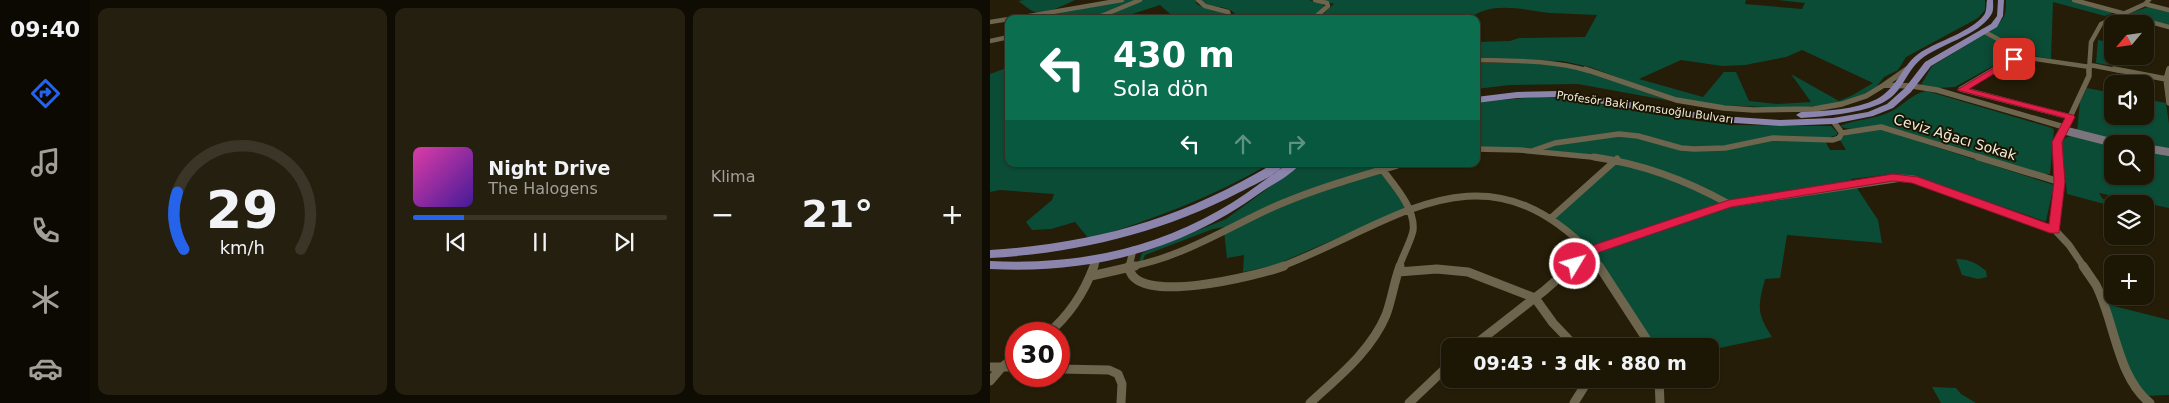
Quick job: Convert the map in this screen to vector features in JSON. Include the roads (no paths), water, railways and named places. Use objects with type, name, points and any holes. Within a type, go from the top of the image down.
[{"type":"main road","points":[[1897,88],[1908,69],[1922,56],[1982,21],[1989,13],[1990,0]]},
{"type":"main road","name":"Profesör Baki Komsuoğlu Bulvarı","points":[[1480,100],[1517,95],[1558,94],[1726,120],[1833,121],[1882,110],[1896,101],[1910,88],[1928,64],[1983,31],[1999,19],[2001,0]]},
{"type":"main road","name":"Profesör Baki Komsuoğlu Bulvarı","points":[[1480,93],[1521,88],[1562,89],[1604,94],[1699,111],[1781,116],[1822,114],[1855,108],[1880,100],[1897,88]]},
{"type":"main road","points":[[990,254],[1055,250],[1167,221],[1217,200],[1275,167]]},
{"type":"main road","points":[[990,265],[1038,268],[1072,264],[1133,250],[1174,236],[1210,220],[1290,167]]},
{"type":"main road","points":[[1130,232],[1136,234],[1138,241],[1137,246],[1133,250]]},
{"type":"main road","points":[[1102,258],[1100,248],[1107,238]]},
{"type":"street","points":[[1034,15],[1122,0]]},
{"type":"street","points":[[1104,15],[1140,0]]},
{"type":"street","points":[[1198,0],[1202,5],[1228,12],[1231,15]]},
{"type":"street","points":[[1315,0],[1327,3],[1328,6],[1318,15]]},
{"type":"street","points":[[2074,0],[2169,27]]},
{"type":"street","points":[[2055,230],[2054,217],[2060,182],[2057,142],[2089,76],[2091,42],[2101,24],[2147,2],[2169,10]]},
{"type":"street","points":[[990,22],[1005,20]]},
{"type":"street","points":[[1983,31],[2029,57]]},
{"type":"street","points":[[990,41],[1005,38]]},
{"type":"street","points":[[1961,90],[2014,59],[2029,57],[2168,79]]},
{"type":"street","points":[[1480,60],[1561,64],[1603,74],[1675,100],[1720,107],[1780,110],[1821,107],[1851,101],[1878,90],[1910,88],[1961,90],[2070,117]]},
{"type":"street","points":[[2169,68],[2169,103]]},
{"type":"street","points":[[1878,90],[1908,69]]},
{"type":"street","points":[[1884,85],[1897,88]]},
{"type":"street","points":[[1910,88],[1935,91],[2104,140]]},
{"type":"street","points":[[1937,90],[2063,128]]},
{"type":"street","points":[[1833,121],[1842,132]]},
{"type":"street","name":"Ceviz Ağacı Sokak","points":[[1532,151],[1555,143],[1618,134],[1638,136],[1694,149],[1726,148],[1773,138],[1833,140],[1840,138],[1842,132],[1881,126],[2060,182]]},
{"type":"street","points":[[1480,149],[1532,151],[1617,159],[1659,170],[1693,184],[1729,204]]},
{"type":"street","points":[[2154,150],[2169,152]]},
{"type":"street","points":[[1550,219],[1617,159]]},
{"type":"street","points":[[1091,276],[1105,270],[1141,266],[1158,261],[1279,205],[1330,185],[1390,167]]},
{"type":"street","points":[[1310,403],[1345,371],[1378,331],[1387,311],[1413,228],[1413,219],[1409,210],[1382,169]]},
{"type":"street","points":[[1483,338],[1535,298],[1589,251],[1729,204],[1902,178],[1914,180],[2055,230],[2069,245],[2096,286],[2131,382],[2141,396],[2150,403]]},
{"type":"street","points":[[1133,250],[1129,267],[1130,274],[1135,279],[1143,284],[1175,288],[1276,269],[1409,210],[1440,200],[1459,196],[1490,196],[1522,203],[1578,238],[1589,251],[1646,338]]},
{"type":"street","points":[[1063,322],[1071,312],[1102,258]]},
{"type":"street","points":[[1398,272],[1437,269],[1468,272],[1535,298],[1553,323],[1567,338]]},
{"type":"street","points":[[990,381],[1005,365]]},
{"type":"street","points":[[990,366],[1002,367]]},
{"type":"street","points":[[1070,369],[1109,370],[1118,374],[1122,384],[1121,403]]},
{"type":"street","points":[[1409,403],[1441,373]]},
{"type":"street","points":[[1574,403],[1583,388]]},
{"type":"street","points":[[1659,388],[1660,403]]}]
